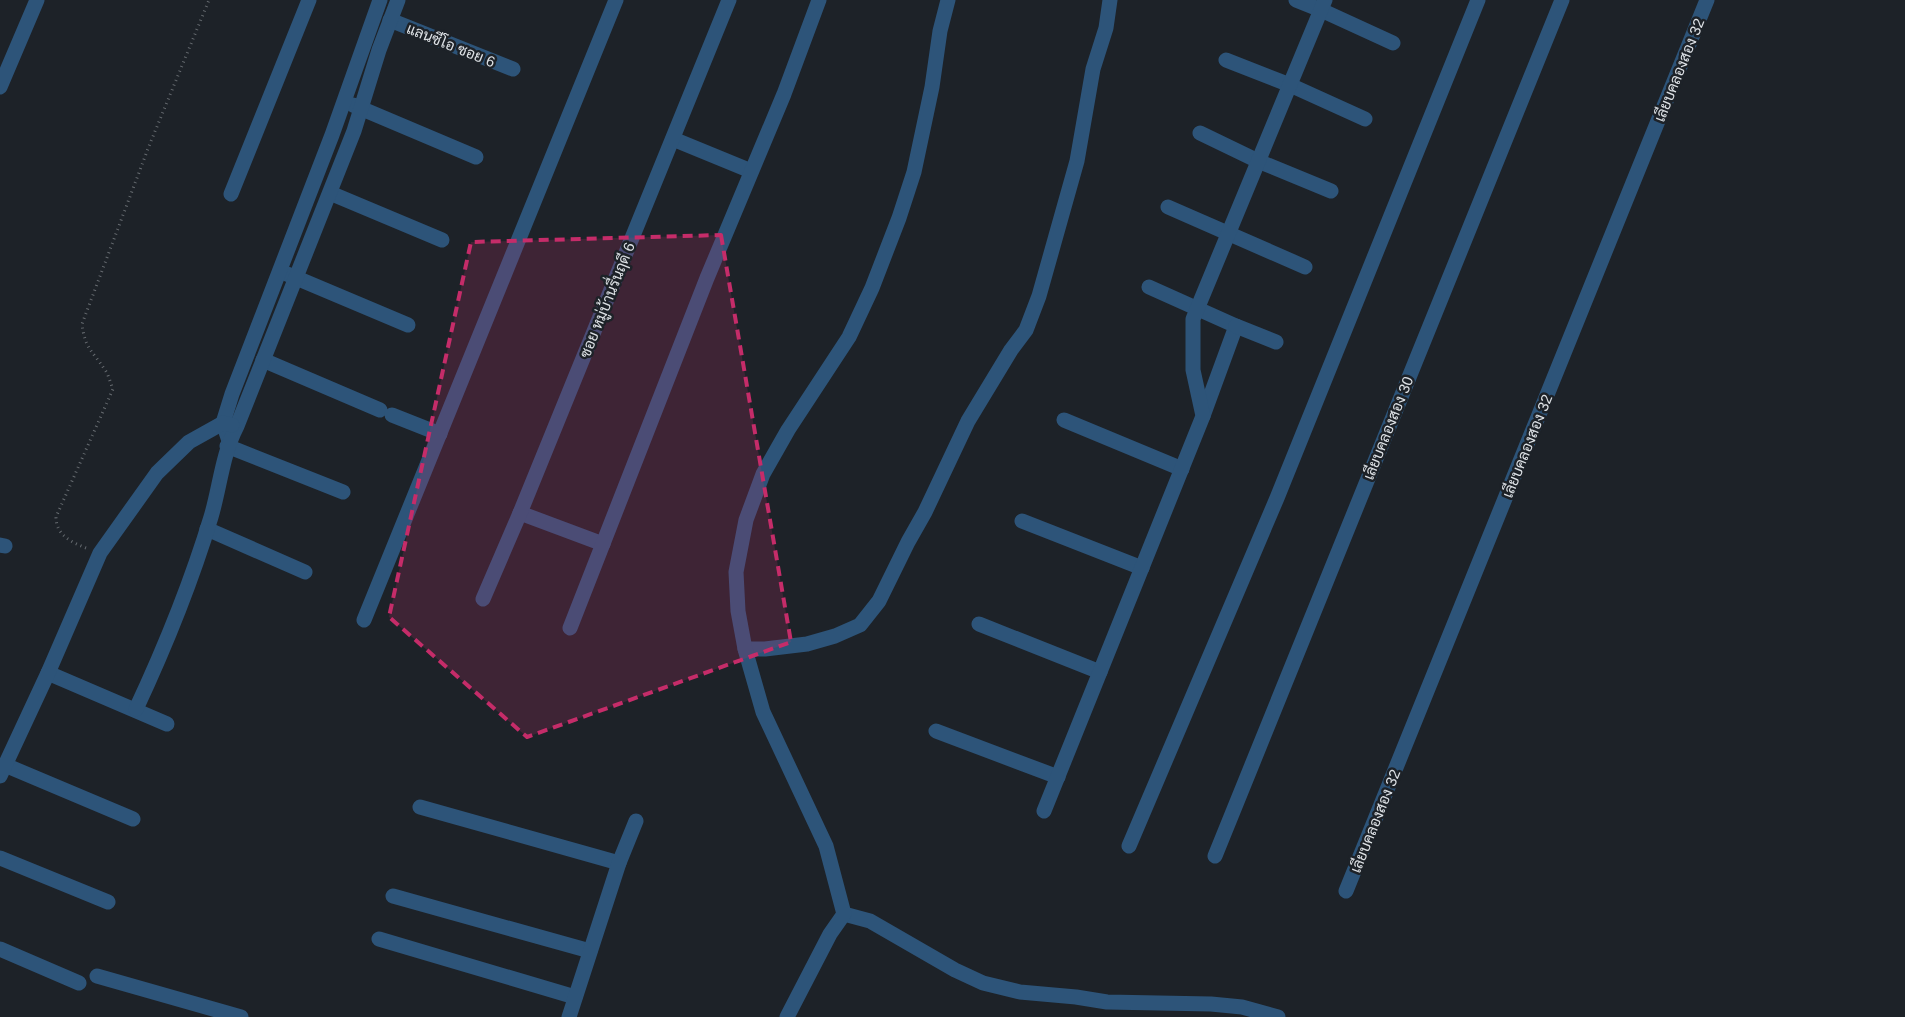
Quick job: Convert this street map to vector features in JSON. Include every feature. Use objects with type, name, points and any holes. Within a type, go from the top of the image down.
[{"type":"street","points":[[0,88],[37,0]]},
{"type":"street","points":[[231,194],[309,0]]},
{"type":"street","points":[[136,710],[179,610],[207,529],[228,444],[230,425],[279,271],[345,102],[380,0]]},
{"type":"street","points":[[133,819],[3,771],[100,553],[157,472],[189,442],[230,425],[263,360],[330,193],[362,109],[398,0]]},
{"type":"street","points":[[364,620],[616,0]]},
{"type":"street","name":"ซอย หมู่บ้านรื่นฤดี 6","points":[[483,599],[730,0]]},
{"type":"street","points":[[570,628],[707,278],[784,94],[819,0]]},
{"type":"street","points":[[786,1017],[809,978],[830,934],[844,914],[826,846],[763,712],[738,611],[736,572],[746,520],[763,474],[788,430],[849,337],[872,288],[893,235],[914,172],[932,87],[940,31],[948,0]]},
{"type":"street","points":[[746,649],[765,649],[807,644],[835,636],[860,626],[879,601],[925,512],[968,422],[1011,350],[1026,330],[1040,296],[1077,161],[1093,69],[1106,28],[1110,0]]},
{"type":"street","points":[[1296,0],[1323,5],[1392,43]]},
{"type":"street","points":[[1129,846],[1277,498],[1478,0]]},
{"type":"street","name":"เลียบคลองสอง 30","points":[[1215,856],[1562,0]]},
{"type":"street","name":"เลียบคลองสอง 32","points":[[1346,891],[1707,0]]},
{"type":"street","points":[[1203,416],[1193,370],[1193,319],[1323,5]]},
{"type":"street","name":"แลนซีโอ ซอย 6","points":[[390,20],[512,69]]},
{"type":"street","points":[[1226,60],[1290,85],[1365,119]]},
{"type":"street","points":[[345,102],[476,157]]},
{"type":"street","points":[[1200,133],[1258,161],[1331,191]]},
{"type":"street","points":[[672,139],[751,171]]},
{"type":"street","points":[[330,193],[442,240]]},
{"type":"street","points":[[1168,207],[1305,267]]},
{"type":"street","points":[[279,271],[408,325]]},
{"type":"street","points":[[1149,287],[1276,342]]},
{"type":"street","points":[[1044,811],[1203,416],[1236,326]]},
{"type":"street","points":[[263,360],[440,434]]},
{"type":"street","points":[[1064,420],[1182,469]]},
{"type":"street","points":[[228,444],[343,492]]},
{"type":"street","points":[[520,513],[603,544]]},
{"type":"street","points":[[1022,521],[1142,568]]},
{"type":"street","points":[[207,529],[305,572]]},
{"type":"street","points":[[979,624],[1100,672]]},
{"type":"street","points":[[48,673],[167,724]]},
{"type":"street","points":[[936,731],[1058,778]]},
{"type":"street","points":[[420,807],[619,863]]},
{"type":"street","points":[[569,1017],[619,863],[636,821]]},
{"type":"street","points":[[0,858],[108,902]]},
{"type":"street","points":[[393,896],[590,951]]},
{"type":"street","points":[[844,914],[870,920],[955,970],[983,983],[1020,992],[1107,1002],[1242,1007],[1278,1017]]},
{"type":"street","points":[[379,940],[575,997]]},
{"type":"street","points":[[0,948],[79,983]]},
{"type":"street","points":[[97,976],[241,1017]]},
{"type":"path","points":[[100,553],[71,542],[58,531],[56,524],[56,517],[112,389],[106,371],[88,349],[82,324],[149,146],[209,0]]},
{"type":"highlighted area","points":[[721,235],[791,642],[527,737],[389,617],[471,242]]}]
